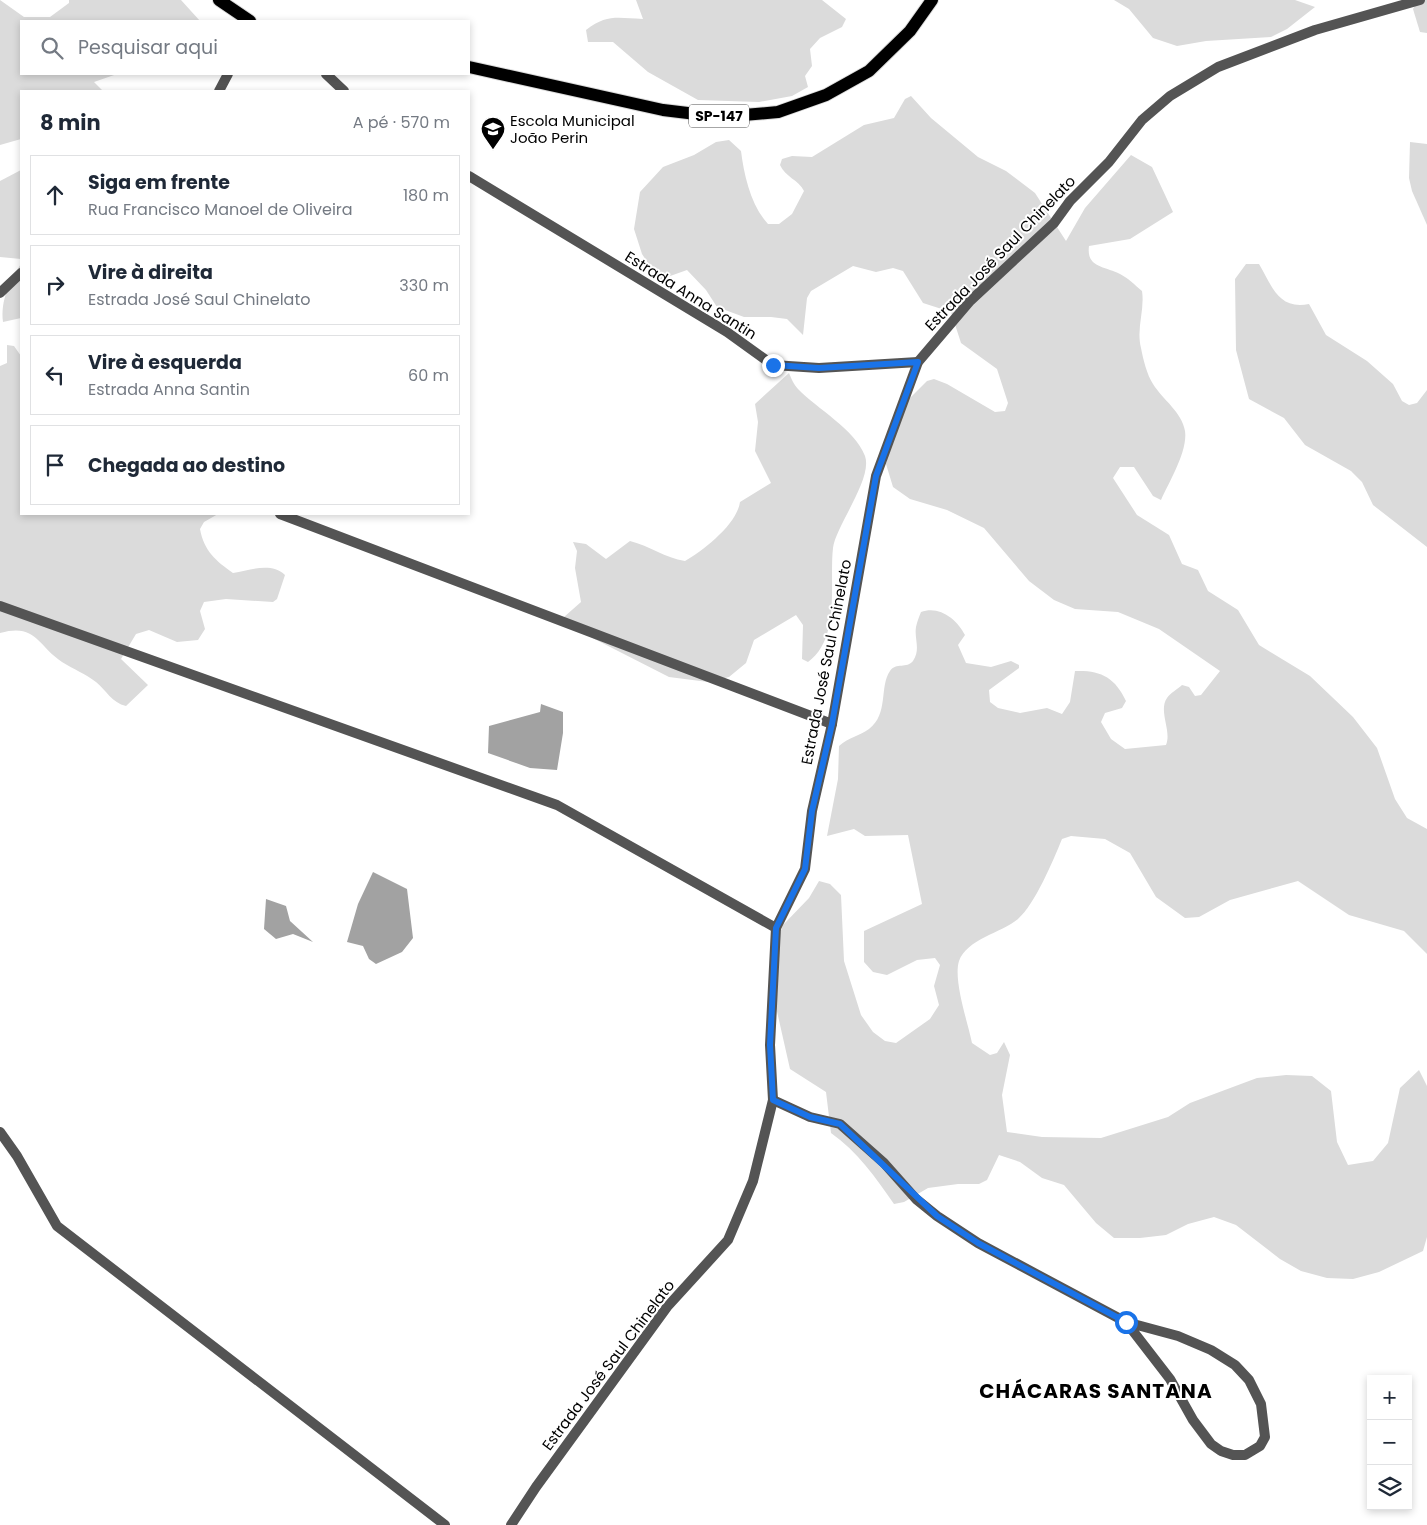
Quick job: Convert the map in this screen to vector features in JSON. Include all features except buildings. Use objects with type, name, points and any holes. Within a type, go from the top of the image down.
[{"type":"main road","points":[[219,0],[249,20]]},
{"type":"main road","name":"SP-147","points":[[470,67],[663,110],[722,117],[778,112],[826,95],[869,71],[910,31],[932,0]]},
{"type":"street","name":"Estrada José Saul Chinelato","points":[[511,1525],[536,1487],[667,1307],[728,1240],[753,1181],[773,1100],[770,1045],[776,928],[805,869],[812,811],[832,724],[876,476],[918,362],[970,301],[1054,223],[1070,201],[1109,162],[1142,120],[1170,96],[1218,67],[1316,30],[1420,0]]},
{"type":"street","points":[[220,90],[227,75]]},
{"type":"street","points":[[327,75],[343,90]]},
{"type":"street","name":"Estrada Anna Santin","points":[[470,177],[727,332],[773,365],[819,368],[918,362]]},
{"type":"street","points":[[0,293],[20,274]]},
{"type":"street","points":[[283,515],[832,724]]},
{"type":"street","points":[[0,606],[558,805],[776,928]]},
{"type":"street","points":[[773,1100],[810,1117],[840,1124],[937,1216],[978,1243],[1126,1322],[1178,1336],[1211,1350],[1235,1365],[1249,1380],[1261,1404],[1265,1424],[1265,1437],[1260,1446],[1245,1455],[1234,1455],[1221,1451],[1211,1444],[1193,1420],[1170,1379],[1126,1322]]},
{"type":"street","points":[[0,1132],[17,1156],[57,1226],[445,1525]]},
{"type":"shaded area","points":[[0,0],[24,17],[50,17],[69,3],[69,0],[181,0],[199,20],[20,20],[20,75],[114,75],[94,82],[102,90],[20,90],[20,139],[0,145]]},
{"type":"shaded area","points":[[636,0],[822,0],[846,19],[842,27],[820,38],[810,49],[812,66],[805,76],[808,87],[792,96],[759,102],[698,100],[648,72],[613,42],[588,42],[586,30],[600,21],[613,18],[643,19]]},
{"type":"shaded area","points":[[1114,0],[1295,0],[1315,7],[1287,29],[1271,37],[1206,41],[1177,46],[1153,38],[1129,9]]},
{"type":"shaded area","points":[[1418,0],[1427,0],[1427,33],[1420,32],[1413,9]]},
{"type":"shaded area","points":[[911,96],[931,118],[978,157],[1006,171],[1035,193],[1066,241],[1085,208],[1131,155],[1152,167],[1173,212],[1130,239],[1089,246],[1089,253],[1090,259],[1098,265],[1123,276],[1142,291],[1140,341],[1146,367],[1153,384],[1176,412],[1183,424],[1185,431],[1184,448],[1161,500],[1153,496],[1134,467],[1120,467],[1113,478],[1137,515],[1169,535],[1182,564],[1198,570],[1208,591],[1238,610],[1259,645],[1310,676],[1353,717],[1377,748],[1395,799],[1407,818],[1427,829],[1427,954],[1404,931],[1349,915],[1298,881],[1230,900],[1199,917],[1185,918],[1156,897],[1130,853],[1105,839],[1071,836],[1062,839],[1043,882],[1024,912],[1011,924],[969,947],[959,961],[959,990],[972,1043],[990,1055],[997,1053],[1004,1042],[1010,1055],[1002,1095],[1007,1132],[1042,1137],[1101,1138],[1168,1117],[1190,1103],[1257,1078],[1286,1075],[1312,1076],[1331,1091],[1337,1142],[1348,1165],[1373,1161],[1388,1143],[1400,1088],[1419,1070],[1427,1086],[1427,1237],[1423,1251],[1379,1272],[1353,1279],[1327,1278],[1301,1271],[1280,1259],[1236,1225],[1214,1217],[1188,1224],[1166,1235],[1114,1238],[1096,1223],[1064,1185],[1042,1178],[1020,1162],[999,1155],[987,1180],[979,1184],[958,1184],[928,1188],[904,1202],[894,1204],[858,1157],[831,1133],[826,1092],[790,1069],[776,1007],[771,957],[783,925],[809,898],[819,881],[830,884],[841,895],[844,961],[861,1015],[873,1032],[885,1041],[896,1043],[930,1019],[939,1005],[934,986],[940,965],[935,958],[917,960],[887,975],[873,972],[864,962],[864,931],[922,904],[908,835],[865,836],[854,829],[827,836],[838,779],[839,746],[866,731],[875,723],[882,708],[885,685],[890,671],[892,668],[908,665],[913,661],[917,652],[916,627],[921,612],[934,610],[941,612],[962,629],[965,635],[958,645],[966,663],[991,667],[1011,661],[1019,665],[1019,668],[989,690],[990,702],[998,708],[1020,713],[1047,708],[1062,714],[1070,702],[1075,671],[1092,672],[1112,681],[1126,701],[1122,708],[1105,713],[1101,722],[1111,739],[1125,749],[1166,745],[1167,734],[1164,709],[1167,698],[1182,685],[1189,687],[1195,696],[1201,695],[1220,671],[1159,629],[1118,612],[1075,609],[1054,600],[1029,581],[984,528],[947,510],[910,499],[893,487],[886,464],[894,427],[906,402],[927,381],[934,379],[947,384],[995,412],[1005,411],[1008,403],[997,369],[961,343],[951,312],[923,303],[903,271],[893,268],[876,272],[853,266],[811,291],[807,298],[803,335],[787,319],[744,317],[717,307],[706,290],[687,270],[659,280],[642,254],[634,229],[640,192],[663,167],[694,155],[716,142],[729,140],[741,151],[746,180],[762,217],[768,224],[779,224],[792,214],[804,191],[782,169],[780,165],[782,159],[792,156],[812,157],[864,125],[894,118],[905,99]]},
{"type":"shaded area","points":[[1410,142],[1427,144],[1427,225],[1412,191],[1409,178]]},
{"type":"shaded area","points":[[20,171],[20,259],[0,257],[0,181]]},
{"type":"shaded area","points":[[1246,264],[1259,264],[1272,288],[1283,300],[1298,305],[1309,304],[1326,335],[1367,361],[1393,384],[1402,401],[1409,405],[1417,403],[1427,390],[1427,547],[1373,505],[1362,482],[1351,471],[1305,445],[1284,418],[1249,399],[1236,350],[1235,279]]},
{"type":"shaded area","points":[[20,266],[20,318],[3,322],[4,299]]},
{"type":"shaded area","points":[[7,345],[14,346],[20,355],[20,515],[216,515],[204,522],[200,529],[204,543],[216,560],[233,573],[267,568],[274,569],[285,575],[277,599],[273,602],[226,599],[204,602],[200,611],[205,629],[198,640],[177,642],[149,630],[136,634],[121,659],[148,685],[126,706],[113,699],[92,679],[62,662],[29,633],[12,631],[0,633],[0,366],[7,363]]},
{"type":"shaded area","points":[[789,373],[798,389],[853,437],[865,456],[864,477],[840,527],[833,548],[829,625],[825,639],[818,652],[808,662],[802,659],[803,625],[796,615],[754,640],[746,663],[729,677],[708,682],[669,677],[565,624],[564,617],[581,602],[575,568],[577,551],[573,542],[586,544],[606,559],[630,541],[685,561],[719,536],[733,519],[740,502],[771,483],[755,451],[758,422],[755,404]]},
{"type":"shaded area","points":[[541,704],[563,712],[563,733],[557,770],[530,768],[488,753],[489,726],[540,712]]},
{"type":"shaded area","points":[[373,872],[407,889],[413,938],[402,952],[376,964],[369,959],[363,946],[347,942],[358,904]]},
{"type":"shaded area","points":[[266,899],[286,906],[290,921],[313,942],[293,934],[276,939],[264,929]]},
{"type":"place","name":"Escola Municipal João Perin","points":[[493,150]]},
{"type":"district","name":"CHÁCARAS SANTANA","points":[[1096,1391]]},
{"type":"route","points":[[773,365],[819,368],[918,362],[876,476],[832,724],[812,811],[805,869],[776,928],[770,1045],[773,1100],[810,1117],[840,1124],[884,1163],[916,1199],[937,1216],[978,1243],[1126,1322]]}]
